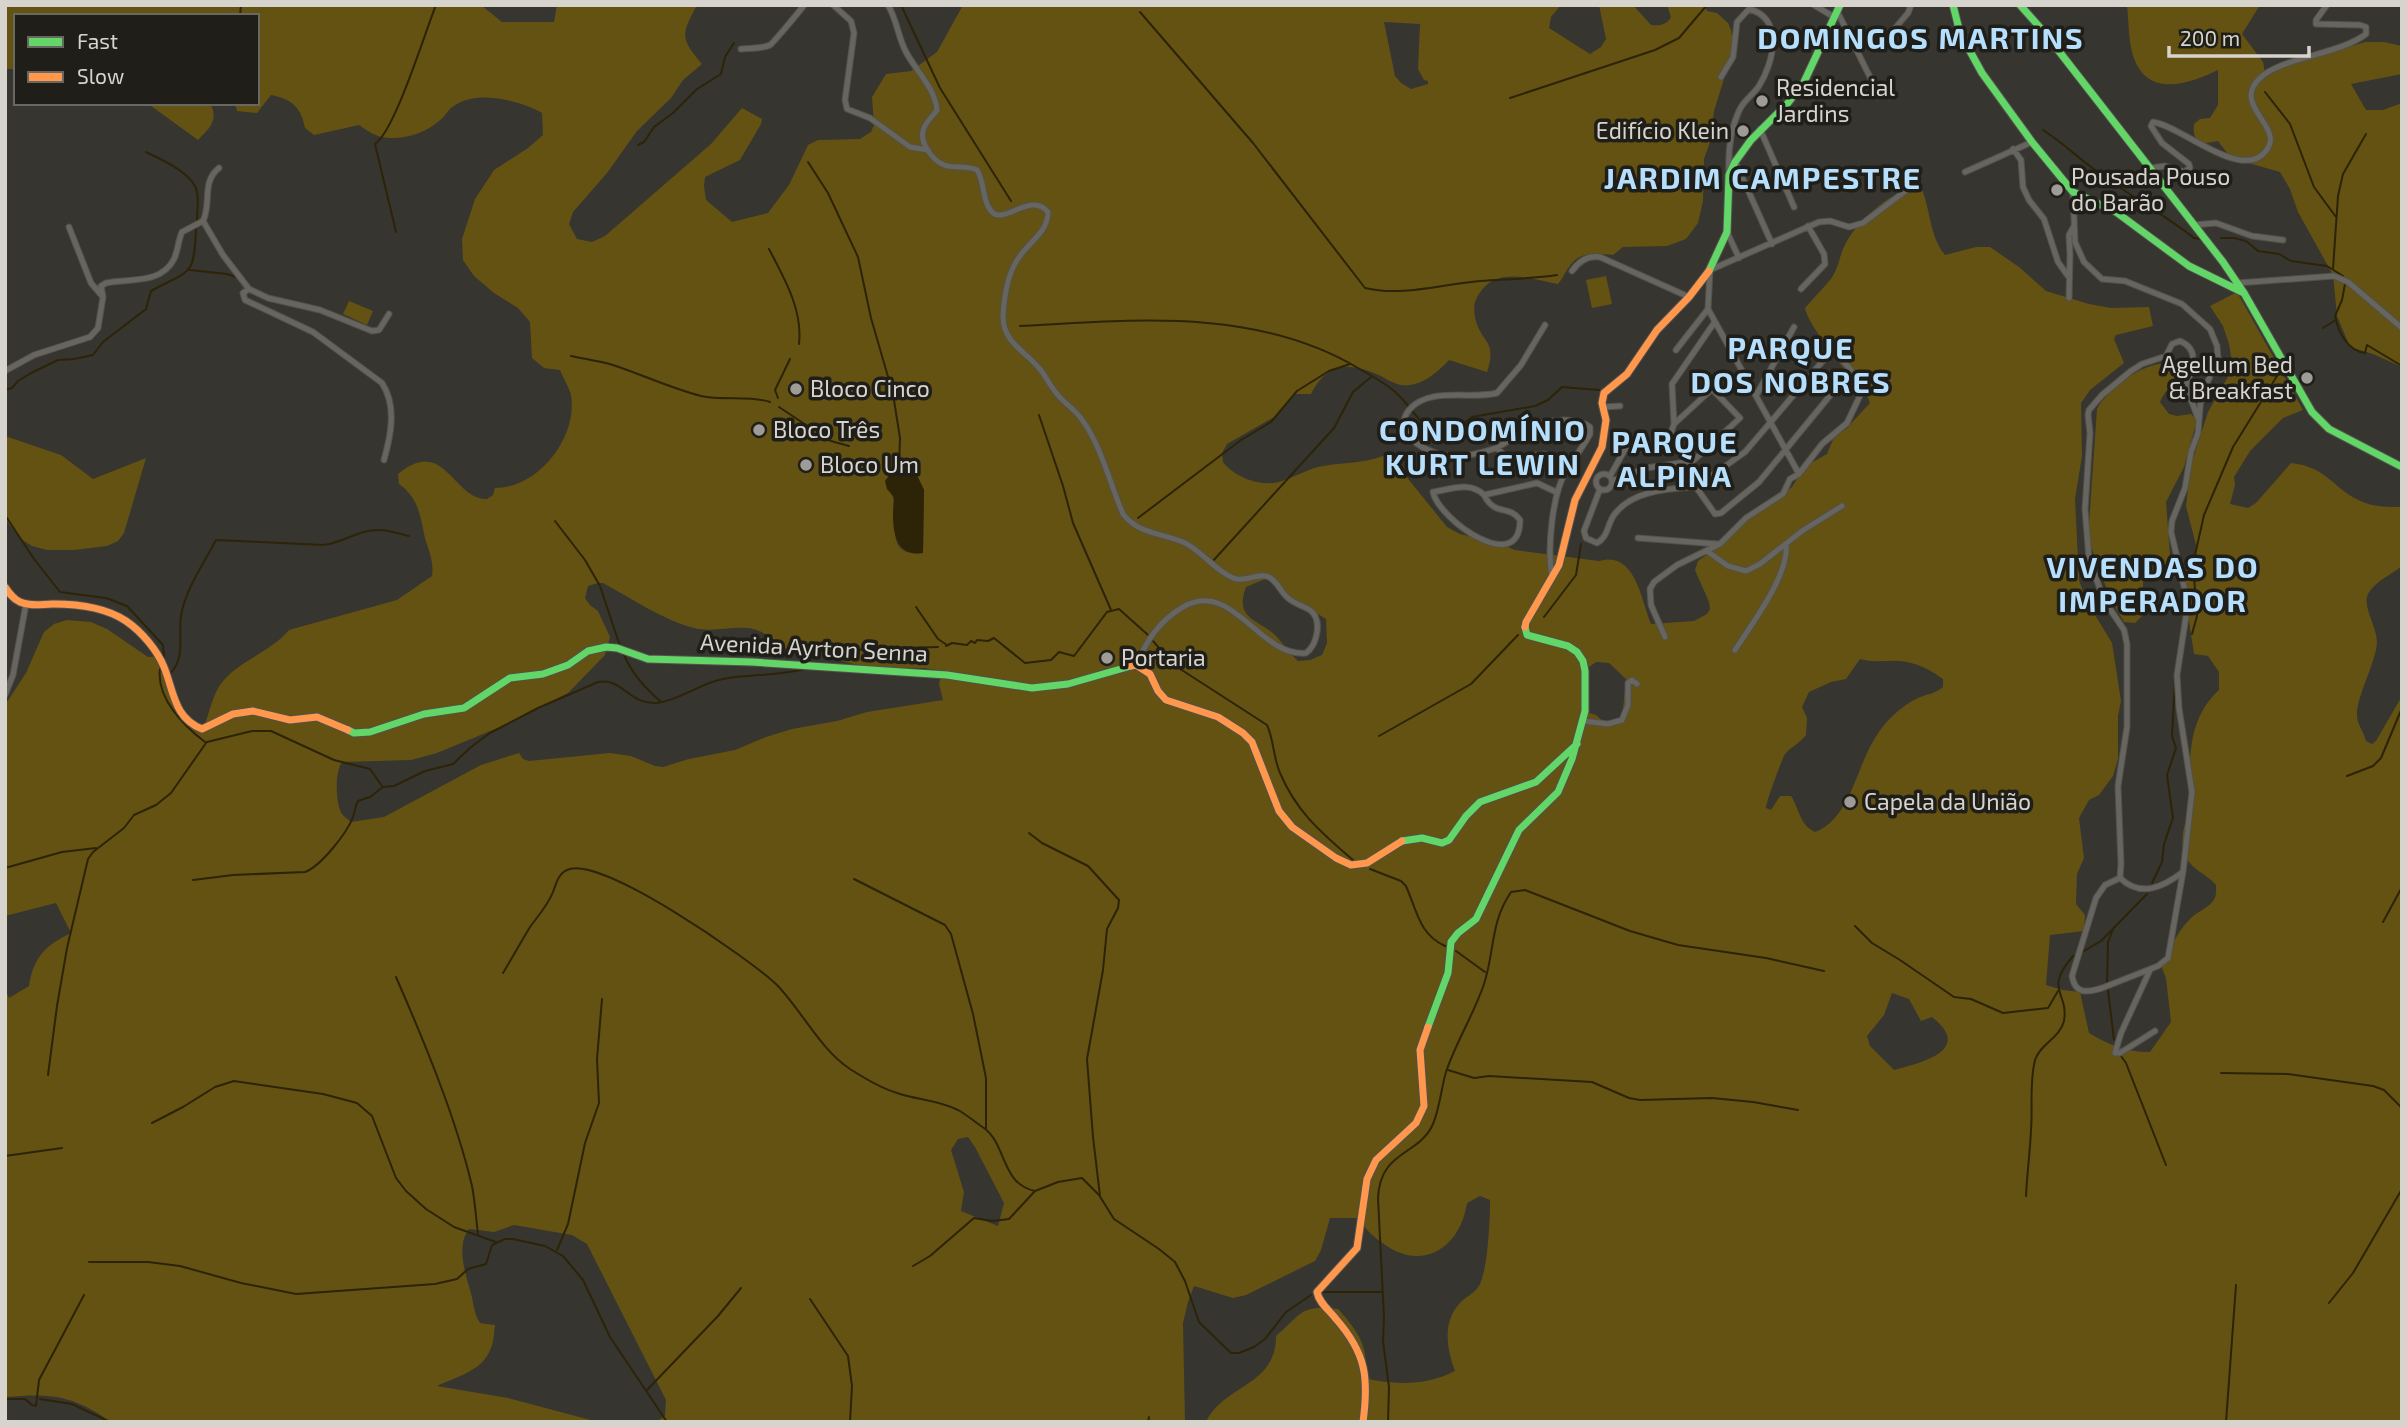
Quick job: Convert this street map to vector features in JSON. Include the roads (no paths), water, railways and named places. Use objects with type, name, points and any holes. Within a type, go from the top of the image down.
[{"type":"street","points":[[741,49],[772,44],[804,5]]},
{"type":"street","points":[[833,5],[852,21],[855,33],[845,100],[847,108],[870,118],[911,147],[928,150]]},
{"type":"street","points":[[888,5],[905,50],[937,105],[937,110],[923,130],[925,146],[934,159],[945,165],[977,170],[982,177],[989,209],[995,214],[1001,215],[1033,205],[1040,205],[1048,212],[1045,227],[1019,256],[1008,280],[1004,326],[1017,348],[1037,365],[1056,393],[1084,421],[1093,436],[1110,484],[1128,521],[1145,531],[1188,545],[1231,577],[1244,579],[1262,575],[1271,578],[1287,598],[1309,610],[1316,620],[1314,644],[1306,653],[1299,653],[1280,648],[1228,608],[1202,601],[1188,604],[1161,623],[1136,665],[1150,674],[1166,700],[1218,717],[1249,738],[1279,811],[1292,827],[1336,858],[1352,865],[1367,863],[1405,839],[1422,838],[1442,843],[1449,840],[1480,802],[1536,782],[1577,744]]},
{"type":"street","points":[[1814,5],[1837,11],[1874,85]]},
{"type":"street","points":[[1891,33],[1908,13],[1911,5]]},
{"type":"street","points":[[1953,5],[1966,46],[2032,142],[2073,192],[2116,212],[2168,251],[2214,279],[2244,293]]},
{"type":"street","points":[[2020,5],[2223,262],[2244,293],[2306,404],[2321,422],[2337,433],[2402,467]]},
{"type":"street","points":[[2150,168],[2165,166],[2184,172],[2190,168],[2189,164],[2158,138],[2151,126],[2153,122],[2213,152],[2245,160],[2260,157],[2270,138],[2267,127],[2251,103],[2251,90],[2258,80],[2281,66],[2310,58],[2367,34],[2366,27],[2360,25],[2316,24],[2327,5]]},
{"type":"street","points":[[1363,1422],[1366,1377],[1363,1360],[1347,1331],[1318,1299],[1317,1292],[1357,1248],[1367,1179],[1376,1160],[1416,1123],[1424,1106],[1420,1050],[1448,973],[1451,942],[1476,919],[1519,831],[1558,792],[1577,744],[1583,721],[1585,671],[1577,652],[1568,646],[1535,638],[1525,632],[1525,622],[1552,579],[1564,552],[1575,500],[1604,439],[1604,393],[1627,374],[1657,330],[1689,297],[1710,270],[1727,232],[1730,146],[1738,111],[1759,86],[1772,55],[1770,26],[1762,14],[1748,7],[1737,22],[1733,57],[1721,77]]},
{"type":"street","points":[[1729,175],[1740,152],[1760,129],[1782,111],[1806,80],[1837,11]]},
{"type":"street","points":[[1760,129],[1794,206]]},
{"type":"street","points":[[1965,172],[2032,142]]},
{"type":"street","points":[[1730,146],[1740,152]]},
{"type":"street","points":[[2014,149],[2021,160],[2023,187],[2029,200],[2044,219],[2057,262],[2068,276]]},
{"type":"street","points":[[1735,161],[1772,244]]},
{"type":"street","points":[[5,371],[34,355],[90,337],[98,328],[103,297],[101,286],[106,283],[142,280],[163,271],[173,262],[183,232],[203,221],[209,180],[219,168]]},
{"type":"street","points":[[1710,270],[1825,220],[1849,227],[1863,223],[1908,189],[1912,173]]},
{"type":"street","points":[[2073,192],[2075,242],[2079,254],[2101,278],[2125,281],[2182,304],[2210,329],[2217,346],[2218,359],[2201,396],[2198,433],[2190,452],[2185,488],[2172,521],[2171,532],[2188,603],[2177,675],[2179,708],[2192,792],[2171,951],[2163,962],[2150,970],[2094,991],[2077,990],[2072,976],[2074,966],[2096,898],[2105,885],[2120,878]]},
{"type":"street","points":[[203,221],[223,256],[249,289],[268,298],[320,310],[372,331],[379,330],[389,314]]},
{"type":"street","points":[[2194,225],[2216,223],[2252,236],[2283,240]]},
{"type":"street","points":[[1801,289],[1825,264],[1824,254],[1808,226]]},
{"type":"street","points":[[2069,298],[2068,235],[2074,226]]},
{"type":"street","points":[[69,227],[92,283],[103,297]]},
{"type":"street","points":[[1727,232],[1739,258]]},
{"type":"street","points":[[1572,271],[1583,259],[1600,257],[1689,297]]},
{"type":"street","points":[[2214,279],[2223,270],[2223,262]]},
{"type":"street","points":[[1710,270],[1708,309],[1714,323],[1757,394],[1799,474]]},
{"type":"street","points":[[2237,283],[2334,276],[2348,282],[2402,328]]},
{"type":"street","points":[[249,289],[243,293],[245,300],[313,332],[382,383],[391,410],[390,433],[384,460]]},
{"type":"street","points":[[1676,350],[1708,309]]},
{"type":"street","points":[[1600,489],[1607,489],[1627,446],[1666,444],[1670,439],[1674,424],[1672,384],[1714,323]]},
{"type":"street","points":[[1545,324],[1521,365],[1496,393],[1438,397],[1415,405],[1407,413],[1404,426],[1416,444],[1436,454],[1450,456],[1497,447],[1534,425],[1562,421],[1586,424],[1591,431],[1556,492],[1550,560],[1552,579]]},
{"type":"street","points":[[1757,394],[1794,327]]},
{"type":"street","points":[[2120,878],[2122,864],[2118,786],[2127,727],[2127,644],[2124,630],[2104,600],[2089,559],[2085,509],[2090,433],[2088,415],[2093,404],[2102,395],[2142,364],[2166,356],[2172,344],[2180,341],[2193,352],[2192,371],[2186,386],[2199,418]]},
{"type":"street","points":[[1600,489],[1584,531],[1586,538],[1597,542],[1605,537],[1614,515],[1637,497],[1659,490],[1696,487],[1735,460],[1772,422],[1833,349],[1851,370],[1759,482],[1718,514],[1712,512],[1696,487]]},
{"type":"street","points":[[1665,636],[1650,597],[1654,582],[1693,556],[1720,544],[1746,518],[1783,494],[1790,479],[1799,474],[1822,444],[1847,423],[1866,383]]},
{"type":"street","points":[[1611,478],[1646,468],[1693,461],[1740,420],[1712,389],[1674,424]]},
{"type":"street","points":[[1673,405],[1685,413]]},
{"type":"street","points":[[1603,407],[1620,406]]},
{"type":"street","points":[[1497,447],[1508,459],[1544,454],[1571,464]]},
{"type":"street","points":[[1591,470],[1599,474],[1605,473],[1611,478]]},
{"type":"street","points":[[1599,474],[1595,481],[1600,489]]},
{"type":"street","points":[[1483,495],[1537,483],[1556,492]]},
{"type":"street","points":[[1462,486],[1476,488],[1483,495],[1493,508],[1518,516],[1519,531],[1510,544],[1488,542],[1444,512],[1433,492],[1462,486]]},
{"type":"street","points":[[1707,551],[1728,566],[1746,571],[1760,564],[1816,521],[1842,506]]},
{"type":"street","points":[[1638,538],[1720,544]]},
{"type":"street","points":[[1735,650],[1781,571],[1787,552],[1786,544]]},
{"type":"street","points":[[5,587],[15,600],[26,604],[15,663],[5,695]]},
{"type":"street","name":"Avenida Ayrton Senna","points":[[26,604],[86,607],[126,621],[138,631],[164,668],[180,712],[192,725],[202,729],[233,714],[253,711],[290,720],[317,717],[349,731],[364,733],[424,714],[464,708],[510,678],[540,675],[568,665],[588,652],[606,647],[648,659],[752,662],[947,675],[1017,688],[1072,685],[1136,665]]},
{"type":"street","points":[[1583,721],[1608,724],[1622,720],[1628,705],[1629,681],[1634,680],[1637,684]]},
{"type":"street","points":[[2120,878],[2128,885],[2155,889],[2183,872]]},
{"type":"street","points":[[2150,970],[2121,1032],[2115,1053],[2120,1053],[2155,1031]]},
{"type":"waterway","points":[[240,14],[241,5]]},
{"type":"waterway","points":[[396,232],[375,144],[383,135],[400,101],[436,5]]},
{"type":"waterway","points":[[901,5],[940,88],[1011,201]]},
{"type":"waterway","points":[[1510,98],[1655,50],[1679,38],[1707,5]]},
{"type":"waterway","points":[[1140,12],[1253,143],[1365,288],[1408,291],[1480,281],[1557,275]]},
{"type":"waterway","points":[[638,145],[697,89],[721,74],[725,57],[734,43]]},
{"type":"waterway","points":[[2265,92],[2290,124],[2314,187],[2336,217]]},
{"type":"waterway","points":[[2043,130],[2107,179],[2194,238],[2200,239]]},
{"type":"waterway","points":[[2333,269],[2338,196],[2343,174],[2366,134]]},
{"type":"waterway","points":[[146,152],[184,173],[195,185],[197,220]]},
{"type":"waterway","points":[[808,162],[828,193],[858,257],[871,318],[893,394],[900,438],[899,467]]},
{"type":"waterway","points":[[5,390],[58,360],[93,355],[103,342],[146,309],[151,291],[188,270],[194,256],[196,228]]},
{"type":"waterway","points":[[2221,238],[2246,241],[2258,251],[2279,254],[2291,261],[2327,266],[2343,276]]},
{"type":"waterway","points":[[769,249],[795,307],[799,344]]},
{"type":"waterway","points":[[190,270],[239,278]]},
{"type":"waterway","points":[[2345,284],[2335,316],[2345,340],[2354,349],[2365,353],[2367,345],[2402,366]]},
{"type":"waterway","points":[[1020,326],[1106,321],[1193,322],[1236,326],[1319,348],[1379,380],[1408,406]]},
{"type":"waterway","points":[[2323,328],[2334,321]]},
{"type":"waterway","points":[[571,356],[613,365],[701,396],[770,402]]},
{"type":"waterway","points":[[778,398],[775,390],[790,359]]},
{"type":"waterway","points":[[1138,518],[1241,440],[1271,422],[1297,391],[1329,371],[1350,364]]},
{"type":"waterway","points":[[2192,634],[2197,616],[2193,564],[2204,515],[2233,447],[2277,376]]},
{"type":"waterway","points":[[1212,562],[1334,428],[1353,392],[1371,377]]},
{"type":"waterway","points":[[1413,412],[1426,427],[1450,433],[1472,417],[1535,406],[1548,400],[1562,387],[1599,390]]},
{"type":"waterway","points":[[779,407],[809,427]]},
{"type":"waterway","points":[[1039,415],[1073,523],[1111,610]]},
{"type":"waterway","points":[[818,434],[849,446]]},
{"type":"waterway","points":[[5,515],[60,592],[106,598],[127,606],[163,645],[164,657]]},
{"type":"waterway","points":[[555,521],[585,560],[600,586],[620,646]]},
{"type":"waterway","points":[[170,674],[180,654],[181,616],[186,596],[216,540],[323,545],[373,530],[409,536]]},
{"type":"waterway","points":[[1544,617],[1576,575],[1581,544]]},
{"type":"waterway","points":[[916,607],[938,639],[947,645]]},
{"type":"waterway","points":[[946,646],[952,643],[967,645],[971,641],[975,643],[977,640],[988,641],[994,638],[1025,663],[1051,660],[1059,652],[1074,656],[1107,612],[1119,609],[1148,635]]},
{"type":"waterway","points":[[1379,736],[1471,684],[1518,635]]},
{"type":"waterway","points":[[1153,641],[1174,665],[1267,725],[1278,767],[1294,800],[1321,831],[1354,861]]},
{"type":"waterway","points":[[809,662],[816,651],[938,647]]},
{"type":"waterway","points":[[624,655],[639,680],[660,701]]},
{"type":"waterway","points":[[160,669],[162,690],[167,701],[180,720],[205,742]]},
{"type":"waterway","points":[[383,787],[394,786],[425,771],[453,764],[490,733],[538,708],[598,682],[613,683],[639,700],[657,703],[723,679],[805,669]]},
{"type":"waterway","points":[[2152,883],[2162,862],[2164,844],[2173,818],[2167,775],[2176,748],[2172,736],[2175,681]]},
{"type":"waterway","points":[[2347,776],[2373,766],[2381,758],[2402,708]]},
{"type":"waterway","points":[[207,742],[252,731],[271,731],[334,760],[370,769],[382,786]]},
{"type":"waterway","points":[[48,1075],[67,948],[88,859],[124,828],[134,815],[156,805],[171,793],[206,743]]},
{"type":"waterway","points":[[193,880],[233,875],[305,872],[326,856],[339,840],[350,824],[358,801],[370,797],[383,787]]},
{"type":"waterway","points":[[1029,833],[1042,843],[1088,866],[1119,900],[1118,908],[1107,929],[1103,970],[1087,1059],[1100,1196]]},
{"type":"waterway","points":[[5,868],[62,852],[96,848]]},
{"type":"waterway","points":[[503,973],[548,901],[561,874],[567,870],[584,869],[610,878],[675,912],[762,972],[786,995],[829,1051],[850,1069],[891,1091],[958,1110],[984,1128],[997,1144],[1016,1181],[1035,1191]]},
{"type":"waterway","points":[[1370,869],[1401,881],[1406,886],[1424,928],[1445,946]]},
{"type":"waterway","points":[[854,879],[945,925],[951,934],[973,1014],[986,1078],[986,1129]]},
{"type":"waterway","points":[[2383,922],[2402,887]]},
{"type":"waterway","points":[[1388,1422],[1389,1387],[1383,1341],[1378,1198],[1380,1182],[1393,1162],[1419,1142],[1433,1124],[1446,1072],[1484,984],[1499,915],[1511,892],[1525,890],[1630,931],[1678,945],[1766,958],[1824,971]]},
{"type":"waterway","points":[[2082,952],[2101,941],[2147,894]]},
{"type":"waterway","points":[[1855,926],[1872,943],[1954,997],[1971,999],[2003,1013],[2048,1008],[2058,991]]},
{"type":"waterway","points":[[2107,983],[2108,942],[2113,929]]},
{"type":"waterway","points":[[1456,951],[1485,972]]},
{"type":"waterway","points":[[2026,1196],[2033,1069],[2038,1054],[2062,1027],[2065,1011],[2058,984],[2064,968],[2073,956]]},
{"type":"waterway","points":[[396,977],[428,1053],[457,1134],[472,1186],[478,1234]]},
{"type":"waterway","points":[[2108,990],[2114,1040]]},
{"type":"waterway","points":[[557,1250],[568,1224],[585,1143],[599,1103],[597,1059],[602,999]]},
{"type":"waterway","points":[[2121,1056],[2166,1165]]},
{"type":"waterway","points":[[1448,1070],[1474,1078],[1489,1076],[1592,1082],[1640,1100],[1712,1098],[1798,1110]]},
{"type":"waterway","points":[[2221,1073],[2288,1074],[2373,1086],[2384,1090],[2402,1108]]},
{"type":"waterway","points":[[152,1123],[215,1087],[234,1081],[323,1094],[357,1103],[372,1116],[396,1178],[406,1191],[426,1209],[454,1227],[496,1242]]},
{"type":"waterway","points":[[5,1156],[62,1148]]},
{"type":"waterway","points":[[913,1266],[930,1256],[974,1218],[992,1221],[1009,1219],[1035,1191],[1058,1182],[1082,1178],[1099,1195],[1114,1219],[1175,1262],[1185,1281],[1199,1322],[1231,1353],[1254,1347],[1265,1339],[1286,1312],[1311,1295]]},
{"type":"waterway","points":[[2329,1303],[2353,1273],[2402,1189]]},
{"type":"waterway","points":[[89,1262],[148,1262],[180,1266],[241,1283],[296,1294],[435,1284],[457,1279],[468,1269],[486,1264],[492,1245],[505,1239],[545,1246],[563,1256],[583,1280],[610,1337],[667,1422]]},
{"type":"waterway","points":[[2226,1422],[2236,1285]]},
{"type":"waterway","points":[[647,1390],[741,1288]]},
{"type":"waterway","points":[[1323,1292],[1381,1292]]},
{"type":"waterway","points":[[5,1399],[25,1399],[36,1406],[39,1380],[84,1295]]},
{"type":"waterway","points":[[810,1299],[848,1356],[852,1386],[850,1422]]},
{"type":"waterway","points":[[40,1399],[72,1404],[110,1422]]},
{"type":"waterway","points":[[1148,1422],[1149,1417]]},
{"type":"place","name":"Residencial Jardins","points":[[1762,101]]},
{"type":"place","name":"Edifício Klein","points":[[1743,131]]},
{"type":"place","name":"Pousada Pouso do Barão","points":[[2057,190]]},
{"type":"place","name":"Agellum Bed & Breakfast","points":[[2307,378]]},
{"type":"place","name":"Bloco Cinco","points":[[796,389]]},
{"type":"place","name":"Bloco Três","points":[[759,430]]},
{"type":"place","name":"Bloco Um","points":[[806,465]]},
{"type":"place","name":"Portaria","points":[[1107,658]]},
{"type":"place","name":"Capela da União","points":[[1850,802]]},
{"type":"district","name":"DOMINGOS MARTINS","points":[[1921,39]]},
{"type":"district","name":"JARDIM CAMPESTRE","points":[[1763,179]]},
{"type":"district","name":"PARQUE DOS NOBRES","points":[[1791,366]]},
{"type":"district","name":"CONDOMÍNIO KURT LEWIN","points":[[1483,448]]},
{"type":"district","name":"PARQUE ALPINA","points":[[1675,460]]},
{"type":"district","name":"VIVENDAS DO IMPERADOR","points":[[2153,585]]}]
